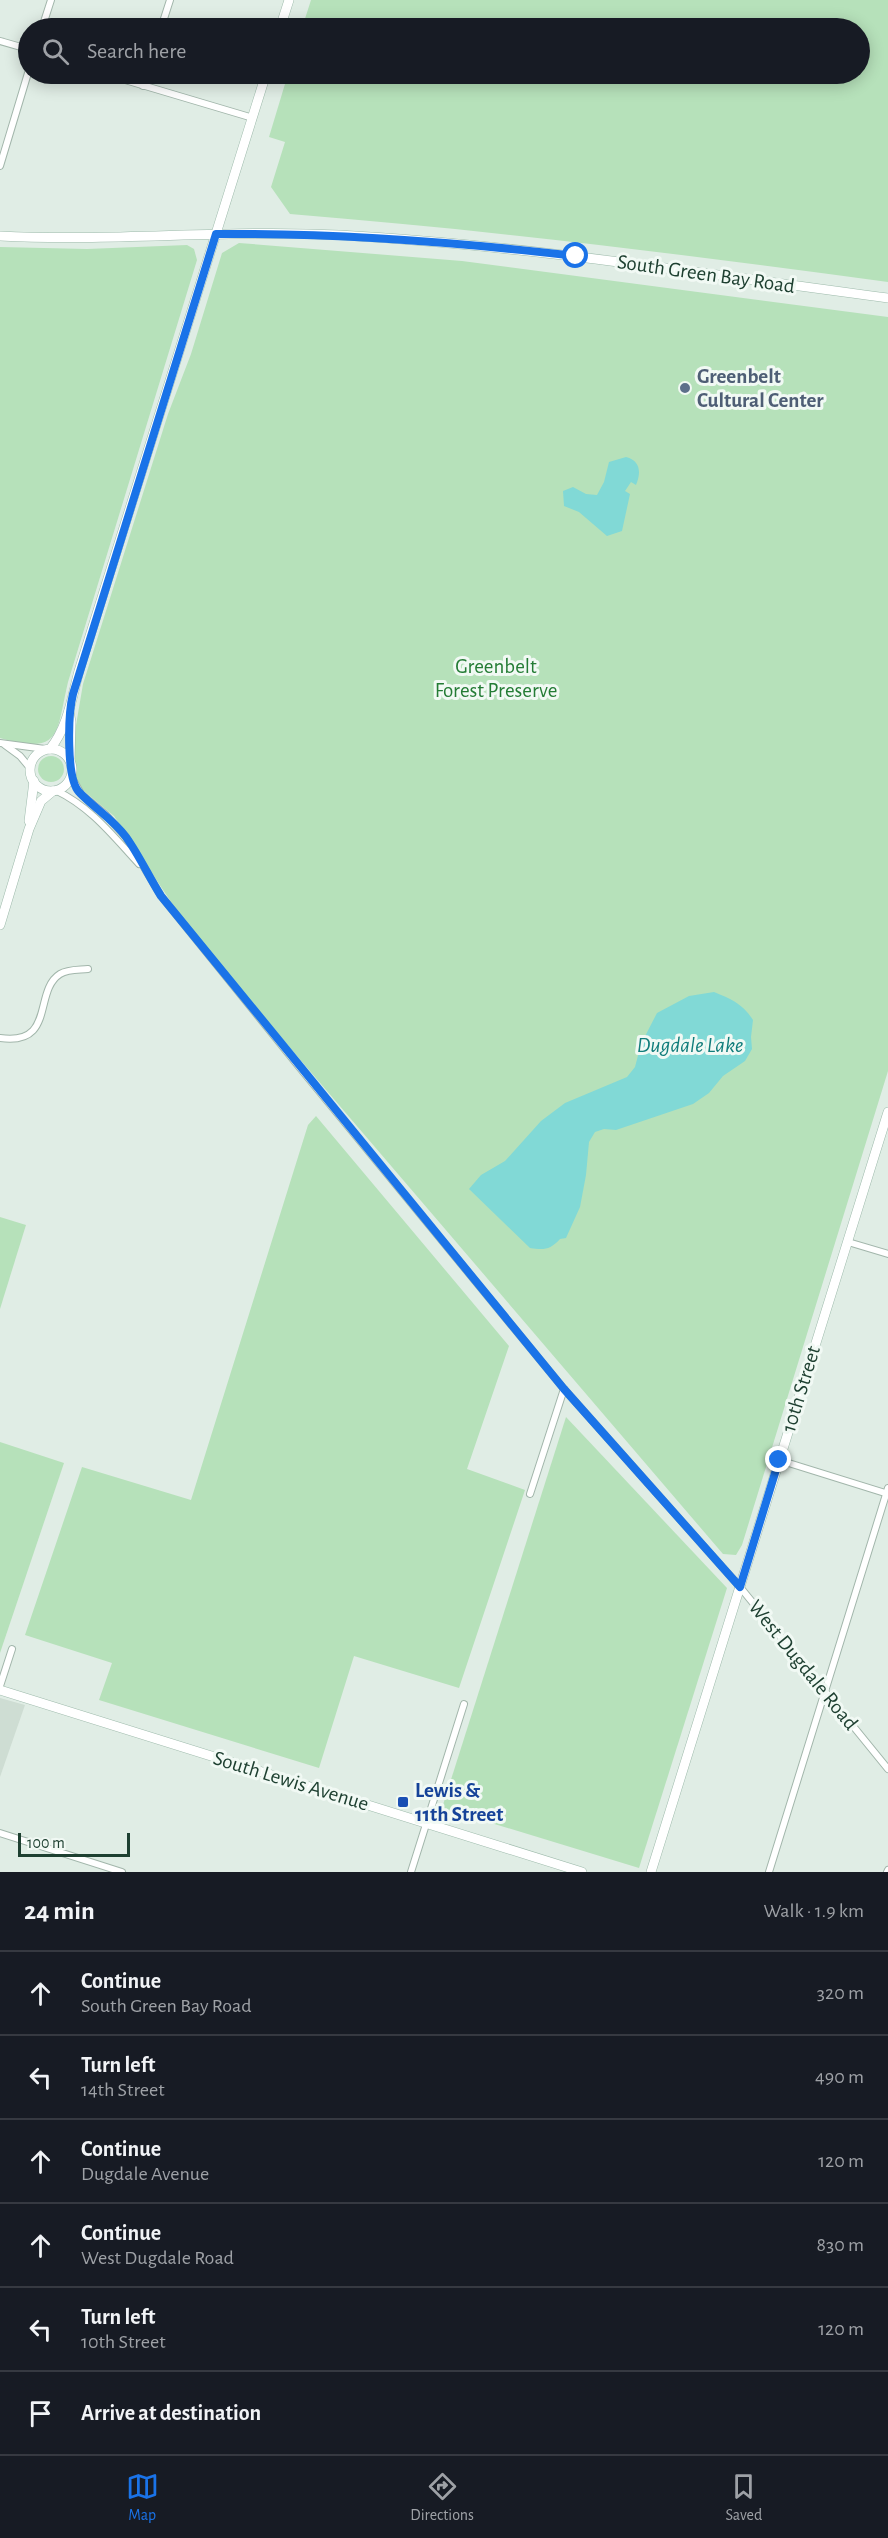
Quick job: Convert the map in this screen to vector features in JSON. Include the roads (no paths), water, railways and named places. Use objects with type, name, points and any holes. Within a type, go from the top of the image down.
[{"type":"street","points":[[45,18],[51,0]]},
{"type":"street","points":[[164,18],[170,0]]},
{"type":"street","points":[[283,18],[289,0]]},
{"type":"street","points":[[0,40],[18,46]]},
{"type":"street","points":[[0,166],[24,84]]},
{"type":"street","points":[[137,84],[253,118]]},
{"type":"street","points":[[30,768],[35,757],[59,737],[69,711],[79,671],[263,84]]},
{"type":"street","name":"South Green Bay Road","points":[[0,236],[336,235],[458,243],[888,298]]},
{"type":"street","points":[[69,711],[71,776],[81,794],[105,814],[126,837],[144,868]]},
{"type":"street","points":[[2,744],[62,751],[70,760]]},
{"type":"street","points":[[2,744],[20,756],[30,768],[33,781],[29,829]]},
{"type":"street","points":[[0,925],[29,829],[41,801],[54,790],[64,786],[71,776]]},
{"type":"street","points":[[33,781],[42,789],[54,790],[76,801],[94,816],[144,868]]},
{"type":"street","name":"West Dugdale Road","points":[[144,868],[161,896],[249,1006],[564,1389],[740,1587],[888,1769]]},
{"type":"street","points":[[0,1038],[15,1039],[29,1034],[39,1019],[55,979],[69,971],[88,969]]},
{"type":"street","name":"10th Street","points":[[651,1872],[888,1112]]},
{"type":"street","points":[[848,1242],[888,1254]]},
{"type":"street","points":[[530,1494],[564,1389]]},
{"type":"street","points":[[769,1872],[888,1492],[779,1460]]},
{"type":"street","points":[[0,1688],[12,1649]]},
{"type":"street","name":"South Lewis Avenue","points":[[0,1688],[582,1872]]},
{"type":"street","points":[[411,1872],[465,1704]]},
{"type":"street","points":[[0,1833],[122,1872]]},
{"type":"water","points":[[626,457],[637,464],[638,481],[636,485],[631,482],[625,491],[630,494],[622,531],[607,536],[579,512],[564,506],[563,491],[573,487],[586,494],[597,495],[604,482],[609,462]]},
{"type":"water","name":"Dugdale Lake","points":[[714,992],[736,1003],[753,1020],[752,1049],[745,1061],[723,1076],[709,1093],[693,1104],[616,1130],[604,1129],[595,1132],[589,1142],[580,1207],[566,1238],[546,1248],[530,1248],[469,1189],[481,1175],[505,1161],[541,1121],[565,1103],[627,1077],[635,1067],[641,1044],[657,1013],[689,996]]},
{"type":"place","name":"Greenbelt Cultural Center","points":[[685,388]]},
{"type":"place","name":"Lewis & 11th Street","points":[[403,1802]]},
{"type":"park label","name":"Greenbelt Forest Preserve","points":[[496,678]]}]
